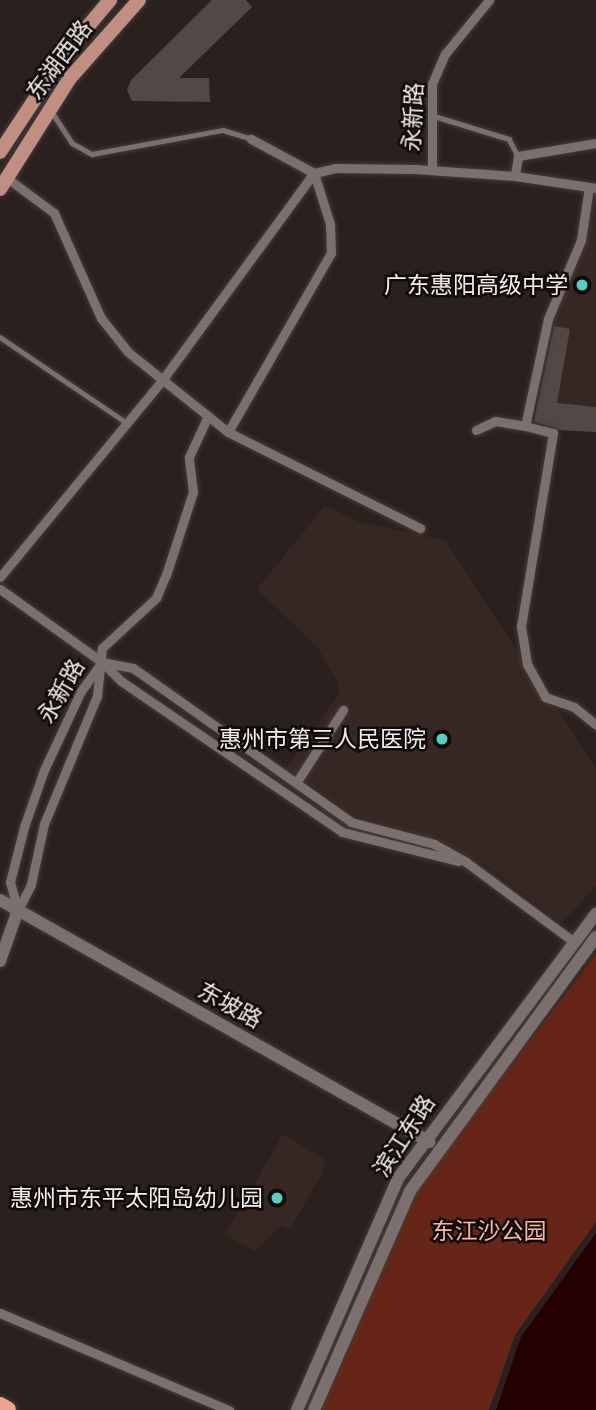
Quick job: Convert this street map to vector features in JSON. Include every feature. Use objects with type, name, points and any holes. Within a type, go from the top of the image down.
[{"type":"highway","points":[[0,1406],[7,1410]]},
{"type":"main road","name":"东湖西路","points":[[0,152],[64,55],[110,0]]},
{"type":"main road","name":"东湖西路","points":[[4,183],[50,108],[93,48],[139,0]]},
{"type":"main road","name":"东坡路","points":[[0,900],[439,1148]]},
{"type":"main road","name":"永新路","points":[[0,961],[18,910]]},
{"type":"main road","name":"滨江东路","points":[[297,1410],[400,1177],[425,1138],[596,914]]},
{"type":"main road","name":"滨江东路","points":[[314,1410],[410,1191],[596,937]]},
{"type":"street","name":"永新路","points":[[432,170],[432,85],[445,54],[489,0]]},
{"type":"street","points":[[228,432],[331,253],[330,223],[314,173],[251,139]]},
{"type":"street","points":[[515,176],[518,156],[596,143]]},
{"type":"street","points":[[0,578],[163,379],[314,173],[335,168],[432,170],[515,176],[592,187],[581,240],[548,319],[525,426]]},
{"type":"street","points":[[4,183],[51,209],[108,330],[207,418],[228,432],[420,528]]},
{"type":"street","points":[[102,662],[102,648],[156,598],[166,575],[193,492],[189,457],[207,418]]},
{"type":"street","points":[[476,430],[495,421],[553,433],[521,625],[527,664],[545,697],[573,707],[596,725]]},
{"type":"street","points":[[0,589],[102,662],[121,681],[342,832],[466,862]]},
{"type":"street","name":"永新路","points":[[18,910],[10,882],[28,816],[44,770],[81,691],[102,662]]},
{"type":"street","name":"永新路","points":[[18,910],[31,884],[44,824],[97,696],[102,662]]},
{"type":"street","points":[[102,662],[133,668],[351,822],[434,844],[466,862],[574,942]]},
{"type":"street","points":[[296,783],[343,710]]},
{"type":"street","points":[[0,1313],[229,1410]]},
{"type":"lane","points":[[50,108],[74,145],[92,154],[223,130],[251,139]]},
{"type":"lane","points":[[430,115],[509,139],[518,156]]},
{"type":"lane","points":[[0,337],[127,423]]},
{"type":"shaded area","name":"广东惠阳高级中学","points":[[592,191],[596,192],[596,432],[553,429],[533,424],[551,326],[585,243]]},
{"type":"shaded area","name":"惠州市第三人民医院","points":[[325,506],[359,522],[445,540],[519,654],[543,702],[559,711],[596,769],[596,886],[562,923],[490,868],[441,841],[354,815],[286,768],[338,695],[338,683],[318,648],[257,589]]},
{"type":"shaded area","name":"惠州市东平太阳岛幼儿园","points":[[283,1134],[325,1160],[323,1172],[290,1229],[280,1225],[255,1251],[225,1235]]},
{"type":"shaded area","points":[[596,1233],[596,1410],[496,1410],[521,1337]]},
{"type":"green space","name":"东江沙公园","points":[[596,954],[596,1222],[515,1335],[489,1410],[319,1410],[416,1189]]},
{"type":"building","points":[[212,0],[246,0],[252,7],[179,78],[209,78],[210,102],[132,101],[127,90],[131,80]]},
{"type":"building","points":[[554,326],[570,329],[557,403],[596,407],[596,432],[559,430],[534,421]]},
{"type":"place","name":"广东惠阳高级中学","points":[[582,285]]},
{"type":"place","name":"惠州市第三人民医院","points":[[442,739]]},
{"type":"place","name":"惠州市东平太阳岛幼儿园","points":[[277,1198]]}]
